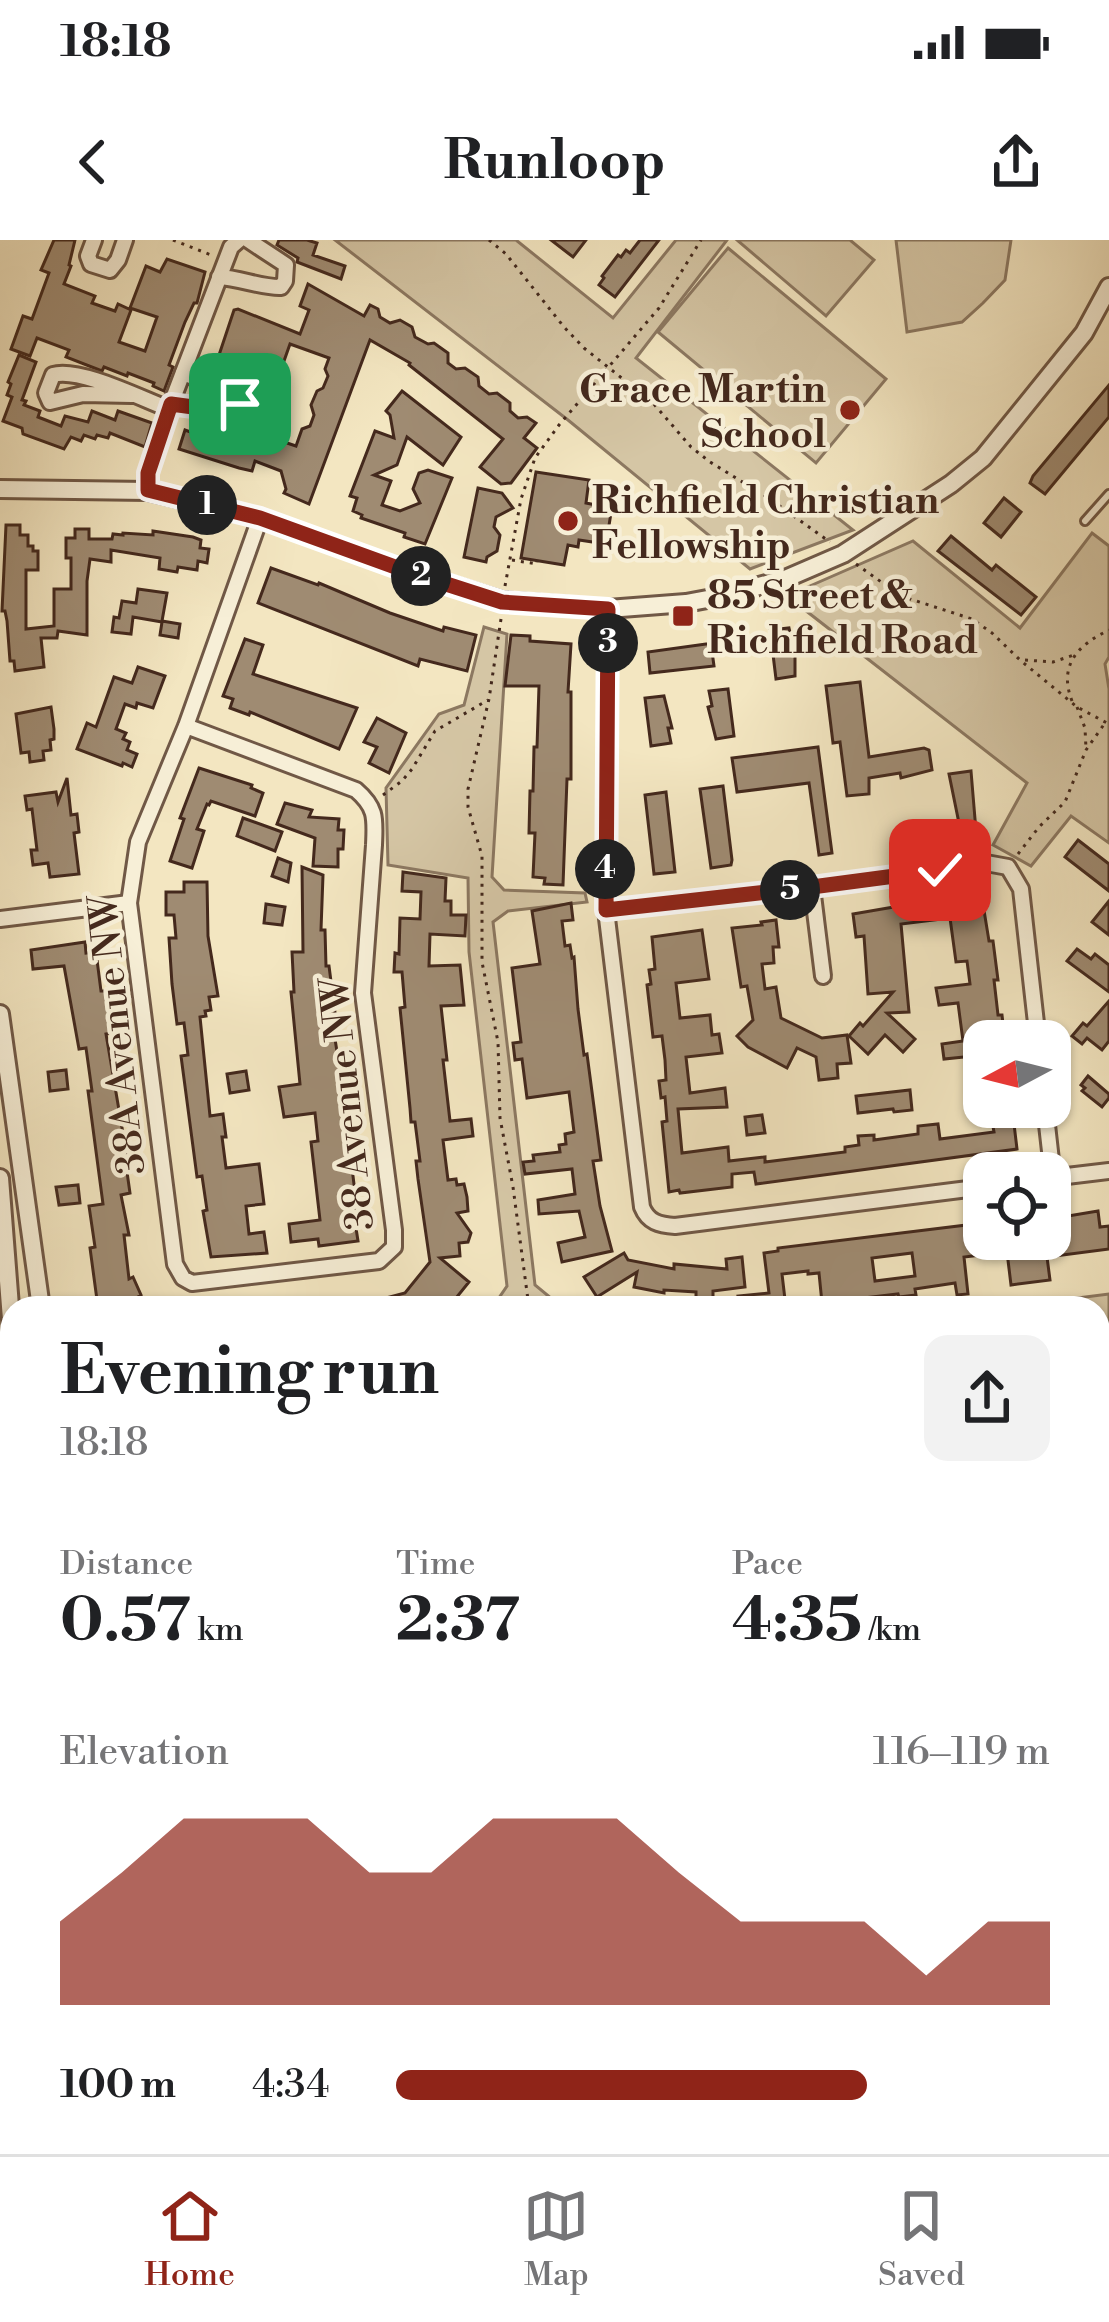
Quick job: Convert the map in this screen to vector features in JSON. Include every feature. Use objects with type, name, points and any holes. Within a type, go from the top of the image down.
[{"type":"street","points":[[94,240],[88,256],[91,263],[110,270],[125,240]]},
{"type":"street","points":[[148,490],[148,473],[170,406],[219,277],[231,247],[243,240],[286,265],[281,287],[219,277]]},
{"type":"street","points":[[0,489],[148,490],[260,518],[502,602],[608,609],[686,603],[785,579],[844,554],[951,484],[983,458],[1084,333],[1109,287]]},
{"type":"street","points":[[132,395],[83,394],[50,402],[46,393],[53,376],[60,372],[170,406],[238,409],[236,394],[183,373]]},
{"type":"street","name":"38A Avenue NW","points":[[183,1278],[175,1264],[129,903],[138,842],[186,726],[260,518]]},
{"type":"street","points":[[608,609],[606,910],[645,1216],[662,1226],[675,1226],[963,1190]]},
{"type":"street","points":[[186,726],[377,799]]},
{"type":"street","name":"38 Avenue NW","points":[[183,1278],[201,1283],[367,1264],[379,1261],[394,1246],[363,993],[377,799]]},
{"type":"street","points":[[606,910],[1012,862],[1021,889],[1036,1020]]},
{"type":"street","points":[[812,887],[823,976]]},
{"type":"street","points":[[0,919],[129,903]]},
{"type":"street","points":[[0,1013],[39,1296]]},
{"type":"street","points":[[1071,1176],[1109,1171]]},
{"type":"street","points":[[0,1178],[9,1296]]},
{"type":"lane","points":[[1085,521],[1109,494]]},
{"type":"path","points":[[173,240],[217,257]]},
{"type":"path","points":[[489,240],[506,254],[564,327],[653,404],[710,462],[767,497],[901,596],[972,619],[1075,705],[1107,723],[1086,750],[1064,802],[1012,862]]},
{"type":"path","points":[[527,1296],[500,1118],[498,1042],[482,962],[482,856],[468,807],[468,789],[489,699],[521,499],[535,458],[658,308],[701,240]]},
{"type":"path","points":[[510,560],[537,561]]},
{"type":"path","points":[[1020,660],[1053,662],[1076,654],[1109,630]]},
{"type":"path","points":[[1076,654],[1066,678],[1085,728],[1086,750]]},
{"type":"path","points":[[377,799],[412,769],[436,731],[489,699]]},
{"type":"shaded area","points":[[335,240],[516,240],[613,318],[676,240],[727,240],[636,358],[853,530],[750,569],[568,420]]},
{"type":"shaded area","points":[[737,240],[850,240],[874,260],[826,316]]},
{"type":"shaded area","points":[[896,240],[1011,240],[1005,280],[962,322],[907,332]]},
{"type":"shaded area","points":[[728,248],[886,379],[816,463],[658,332]]},
{"type":"shaded area","points":[[1092,533],[1109,546],[1109,657],[1105,664],[1109,843],[1071,816],[1031,866],[993,845],[1027,783],[787,596],[913,541],[1020,628]]},
{"type":"shaded area","points":[[484,627],[507,634],[492,877],[504,890],[585,893],[587,902],[508,911],[493,922],[535,1285],[548,1296],[500,1296],[507,1286],[469,952],[468,878],[388,865],[386,788],[439,714],[464,705]]},
{"type":"building","points":[[54,240],[75,240],[64,284],[95,296],[92,303],[115,311],[118,304],[131,310],[119,342],[145,351],[157,317],[130,308],[146,266],[160,272],[167,259],[205,272],[197,303],[169,365],[173,367],[164,391],[128,373],[104,367],[102,371],[66,357],[69,350],[37,338],[30,356],[11,349],[23,316],[32,319],[49,273],[41,270]]},
{"type":"building","points":[[279,240],[317,243],[313,255],[345,266],[341,279],[297,262],[298,258],[277,245]]},
{"type":"building","points":[[551,240],[586,240],[573,257]]},
{"type":"building","points":[[640,240],[659,240],[615,297],[599,285],[602,276],[618,255],[626,250],[630,253]]},
{"type":"building","points":[[308,284],[364,316],[370,305],[390,323],[400,320],[412,327],[415,337],[448,353],[448,363],[465,368],[489,394],[497,393],[510,403],[510,411],[518,418],[536,423],[524,438],[537,448],[511,483],[501,484],[480,467],[503,439],[410,363],[370,340],[309,504],[284,493],[281,471],[255,461],[252,471],[179,449],[185,430],[196,434],[199,427],[252,445],[267,401],[282,406],[275,439],[296,446],[302,429],[310,426],[311,405],[328,376],[329,358],[290,344],[272,395],[258,390],[260,384],[213,373],[234,310],[300,334],[309,310],[300,306]]},
{"type":"building","points":[[19,355],[36,362],[22,400],[40,411],[38,417],[61,426],[65,416],[88,422],[92,411],[115,420],[118,411],[152,423],[145,447],[110,433],[108,438],[97,435],[95,439],[84,435],[81,441],[71,437],[64,449],[3,421],[12,397],[7,395],[8,382]]},
{"type":"building","points":[[1109,385],[1109,417],[1045,494],[1030,483],[1033,476]]},
{"type":"building","points":[[402,391],[461,437],[443,465],[407,437],[397,465],[374,475],[391,481],[382,505],[400,511],[420,503],[413,489],[419,473],[428,470],[452,478],[425,544],[361,518],[353,511],[357,498],[350,496],[375,431],[394,438],[386,411]]},
{"type":"building","name":"Richfield Christian Fellowship","points":[[536,472],[589,480],[586,503],[611,513],[606,544],[579,540],[578,547],[568,545],[564,565],[521,558]]},
{"type":"building","points":[[478,488],[502,493],[513,508],[496,517],[497,551],[486,562],[464,557]]},
{"type":"building","points":[[1004,498],[1021,512],[1001,537],[984,523]]},
{"type":"building","points":[[6,525],[20,525],[20,535],[28,535],[28,546],[38,551],[38,570],[26,570],[26,629],[54,626],[54,589],[71,589],[66,538],[75,538],[75,529],[89,529],[89,539],[112,539],[113,534],[123,533],[153,535],[153,531],[193,537],[201,540],[200,548],[209,549],[207,563],[198,561],[197,570],[178,567],[177,572],[159,569],[160,558],[111,550],[111,562],[90,559],[87,635],[58,631],[57,638],[41,638],[44,667],[15,671],[2,611]]},
{"type":"building","points":[[951,536],[992,570],[996,565],[1036,597],[1021,615],[938,551]]},
{"type":"building","points":[[271,568],[443,631],[444,627],[476,635],[467,671],[420,659],[418,666],[258,603]]},
{"type":"building","points":[[138,589],[167,593],[162,621],[180,624],[178,638],[160,635],[162,622],[133,617],[131,634],[112,632],[122,601],[136,603]]},
{"type":"building","points":[[789,628],[795,676],[776,679],[770,630]]},
{"type":"building","points":[[511,635],[571,644],[571,779],[567,779],[563,885],[544,884],[545,878],[533,877],[530,791],[539,686],[505,686]]},
{"type":"building","points":[[245,639],[263,645],[253,674],[357,708],[339,749],[230,708],[233,699],[223,696]]},
{"type":"building","points":[[711,644],[714,666],[650,673],[648,652]]},
{"type":"building","points":[[138,667],[165,676],[153,708],[125,704],[116,729],[126,733],[127,750],[137,754],[132,767],[77,749],[87,723],[96,727],[114,677],[132,683]]},
{"type":"building","points":[[860,682],[869,757],[924,748],[929,750],[932,770],[901,778],[900,773],[869,778],[869,794],[847,796],[840,742],[833,743],[826,686]]},
{"type":"building","points":[[728,689],[734,736],[716,739],[709,691]]},
{"type":"building","points":[[664,696],[671,743],[651,746],[645,698]]},
{"type":"building","points":[[51,707],[51,750],[43,751],[44,760],[30,762],[29,752],[21,753],[16,714]]},
{"type":"building","points":[[377,718],[406,733],[389,773],[369,763],[377,747],[364,742]]},
{"type":"building","points":[[818,747],[832,853],[819,855],[809,783],[737,792],[732,758]]},
{"type":"building","points":[[199,768],[263,793],[255,816],[211,801],[207,804],[197,829],[204,831],[192,868],[170,861]]},
{"type":"building","points":[[971,771],[976,831],[961,833],[949,774]]},
{"type":"building","points":[[67,778],[71,815],[77,814],[79,832],[74,833],[79,874],[50,877],[48,863],[33,865],[31,850],[37,850],[32,809],[27,810],[25,796],[56,792],[58,802]]},
{"type":"building","points":[[723,786],[732,860],[731,865],[711,868],[700,789]]},
{"type":"building","points":[[666,792],[675,872],[654,874],[645,795]]},
{"type":"building","points":[[285,803],[312,810],[309,817],[339,819],[338,830],[344,830],[338,867],[313,866],[315,838],[277,824]]},
{"type":"building","points":[[243,818],[282,832],[275,851],[237,836]]},
{"type":"building","points":[[1078,840],[1109,864],[1109,891],[1065,857]]},
{"type":"building","points":[[278,858],[291,863],[288,882],[272,876]]},
{"type":"building","points":[[302,867],[323,875],[321,930],[325,930],[357,1209],[353,1209],[358,1241],[319,1246],[318,1239],[291,1242],[289,1224],[320,1220],[311,1142],[318,1141],[315,1113],[284,1117],[279,1087],[300,1084],[291,992],[292,952],[303,952]]},
{"type":"building","points":[[403,872],[446,878],[445,901],[451,901],[451,915],[466,915],[465,936],[430,934],[429,966],[460,965],[464,1005],[441,1006],[450,1121],[471,1119],[473,1136],[443,1140],[448,1180],[464,1184],[467,1197],[468,1211],[457,1213],[471,1233],[468,1242],[459,1243],[460,1256],[440,1258],[469,1282],[458,1296],[394,1296],[405,1293],[430,1262],[415,1122],[411,1122],[400,1008],[405,1007],[402,972],[394,972],[400,918],[420,919],[421,892],[402,891]]},
{"type":"building","points":[[184,882],[207,882],[208,936],[218,996],[209,997],[211,1010],[200,1017],[210,1116],[223,1114],[226,1168],[259,1164],[264,1204],[246,1206],[249,1234],[264,1232],[267,1253],[211,1257],[181,1056],[188,1055],[184,1023],[177,1024],[172,984],[169,938],[176,938],[174,915],[166,915],[166,892],[184,892]]},
{"type":"building","points":[[981,892],[989,941],[993,941],[998,1015],[1003,1020],[963,1020],[963,1041],[958,1003],[939,1005],[936,988],[970,984],[967,961],[956,962],[950,918],[901,924],[909,1012],[887,1013],[915,1039],[903,1052],[885,1035],[868,1054],[849,1036],[893,992],[868,994],[864,936],[856,937],[853,914]]},
{"type":"building","points":[[1109,901],[1109,935],[1092,922]]},
{"type":"building","points":[[571,903],[573,920],[562,921],[565,946],[570,945],[574,957],[601,1160],[593,1161],[612,1251],[562,1262],[558,1243],[585,1237],[579,1211],[539,1214],[538,1200],[575,1194],[572,1169],[525,1174],[523,1162],[534,1161],[533,1155],[560,1152],[559,1145],[566,1144],[565,1134],[574,1132],[569,1092],[527,1098],[522,1059],[515,1060],[513,1043],[521,1042],[512,968],[540,964],[532,911]]},
{"type":"building","points":[[266,904],[285,907],[282,925],[264,923]]},
{"type":"building","points":[[776,920],[779,947],[773,947],[774,963],[762,964],[765,989],[776,987],[781,1018],[822,1038],[847,1035],[851,1063],[837,1064],[838,1078],[819,1080],[816,1057],[797,1048],[787,1068],[737,1036],[753,1020],[747,986],[741,987],[732,928]]},
{"type":"building","points":[[702,930],[709,979],[676,983],[680,1018],[710,1015],[712,1035],[719,1034],[722,1053],[686,1057],[690,1093],[725,1088],[727,1107],[678,1109],[682,1153],[728,1147],[729,1161],[765,1157],[765,1162],[845,1152],[845,1147],[859,1145],[858,1136],[874,1135],[874,1140],[918,1134],[918,1126],[938,1124],[940,1139],[1014,1128],[1017,1149],[963,1152],[963,1156],[756,1184],[754,1172],[732,1174],[732,1187],[669,1192],[662,1122],[667,1121],[665,1097],[661,1098],[659,1081],[666,1080],[665,1060],[662,1036],[653,1037],[647,985],[651,984],[649,970],[655,969],[652,937]]},
{"type":"building","points":[[85,942],[86,953],[96,952],[101,991],[106,991],[112,1033],[106,1034],[127,1157],[130,1193],[121,1195],[129,1235],[124,1235],[129,1279],[133,1277],[139,1296],[96,1296],[89,1206],[103,1204],[86,1048],[79,1049],[64,966],[33,969],[31,950]]},
{"type":"building","points":[[1077,949],[1109,965],[1109,992],[1067,961]]},
{"type":"building","points":[[1109,1001],[1109,1041],[1102,1050],[1087,1038],[1082,1044],[1072,1036],[1083,1023],[1087,1026]]},
{"type":"building","points":[[963,1041],[963,1057],[944,1059],[942,1044]]},
{"type":"building","points":[[66,1070],[68,1089],[50,1091],[48,1072]]},
{"type":"building","points":[[246,1071],[249,1090],[230,1093],[227,1074]]},
{"type":"building","points":[[1088,1076],[1109,1094],[1102,1107],[1082,1091]]},
{"type":"building","points":[[910,1090],[912,1110],[858,1113],[856,1096]]},
{"type":"building","points":[[762,1115],[765,1133],[747,1135],[745,1117]]},
{"type":"building","points":[[78,1185],[80,1203],[59,1205],[56,1187]]},
{"type":"building","points":[[1098,1211],[1100,1227],[1109,1226],[1109,1249],[1071,1254],[1071,1216]]},
{"type":"building","points":[[963,1225],[968,1294],[957,1295],[955,1283],[915,1289],[916,1295],[908,1296],[821,1296],[819,1273],[808,1271],[782,1274],[785,1296],[738,1296],[769,1293],[764,1253]],"holes":[[[912,1253],[915,1276],[875,1281],[872,1258]]]},
{"type":"building","points":[[624,1253],[628,1260],[674,1269],[674,1264],[727,1269],[726,1259],[742,1257],[745,1287],[713,1291],[713,1296],[664,1293],[634,1287],[637,1272],[596,1296],[584,1277]]},
{"type":"building","points":[[1008,1260],[1047,1260],[1050,1280],[1011,1285]]},
{"type":"place","name":"Grace Martin School","points":[[850,410]]},
{"type":"place","name":"Richfield Christian Fellowship","points":[[568,521]]},
{"type":"place","name":"85 Street & Richfield Road","points":[[683,616]]},
{"type":"route","points":[[240,404],[235,412],[171,404],[148,473],[148,490],[260,518],[502,602],[608,609],[606,910],[940,870]]}]
